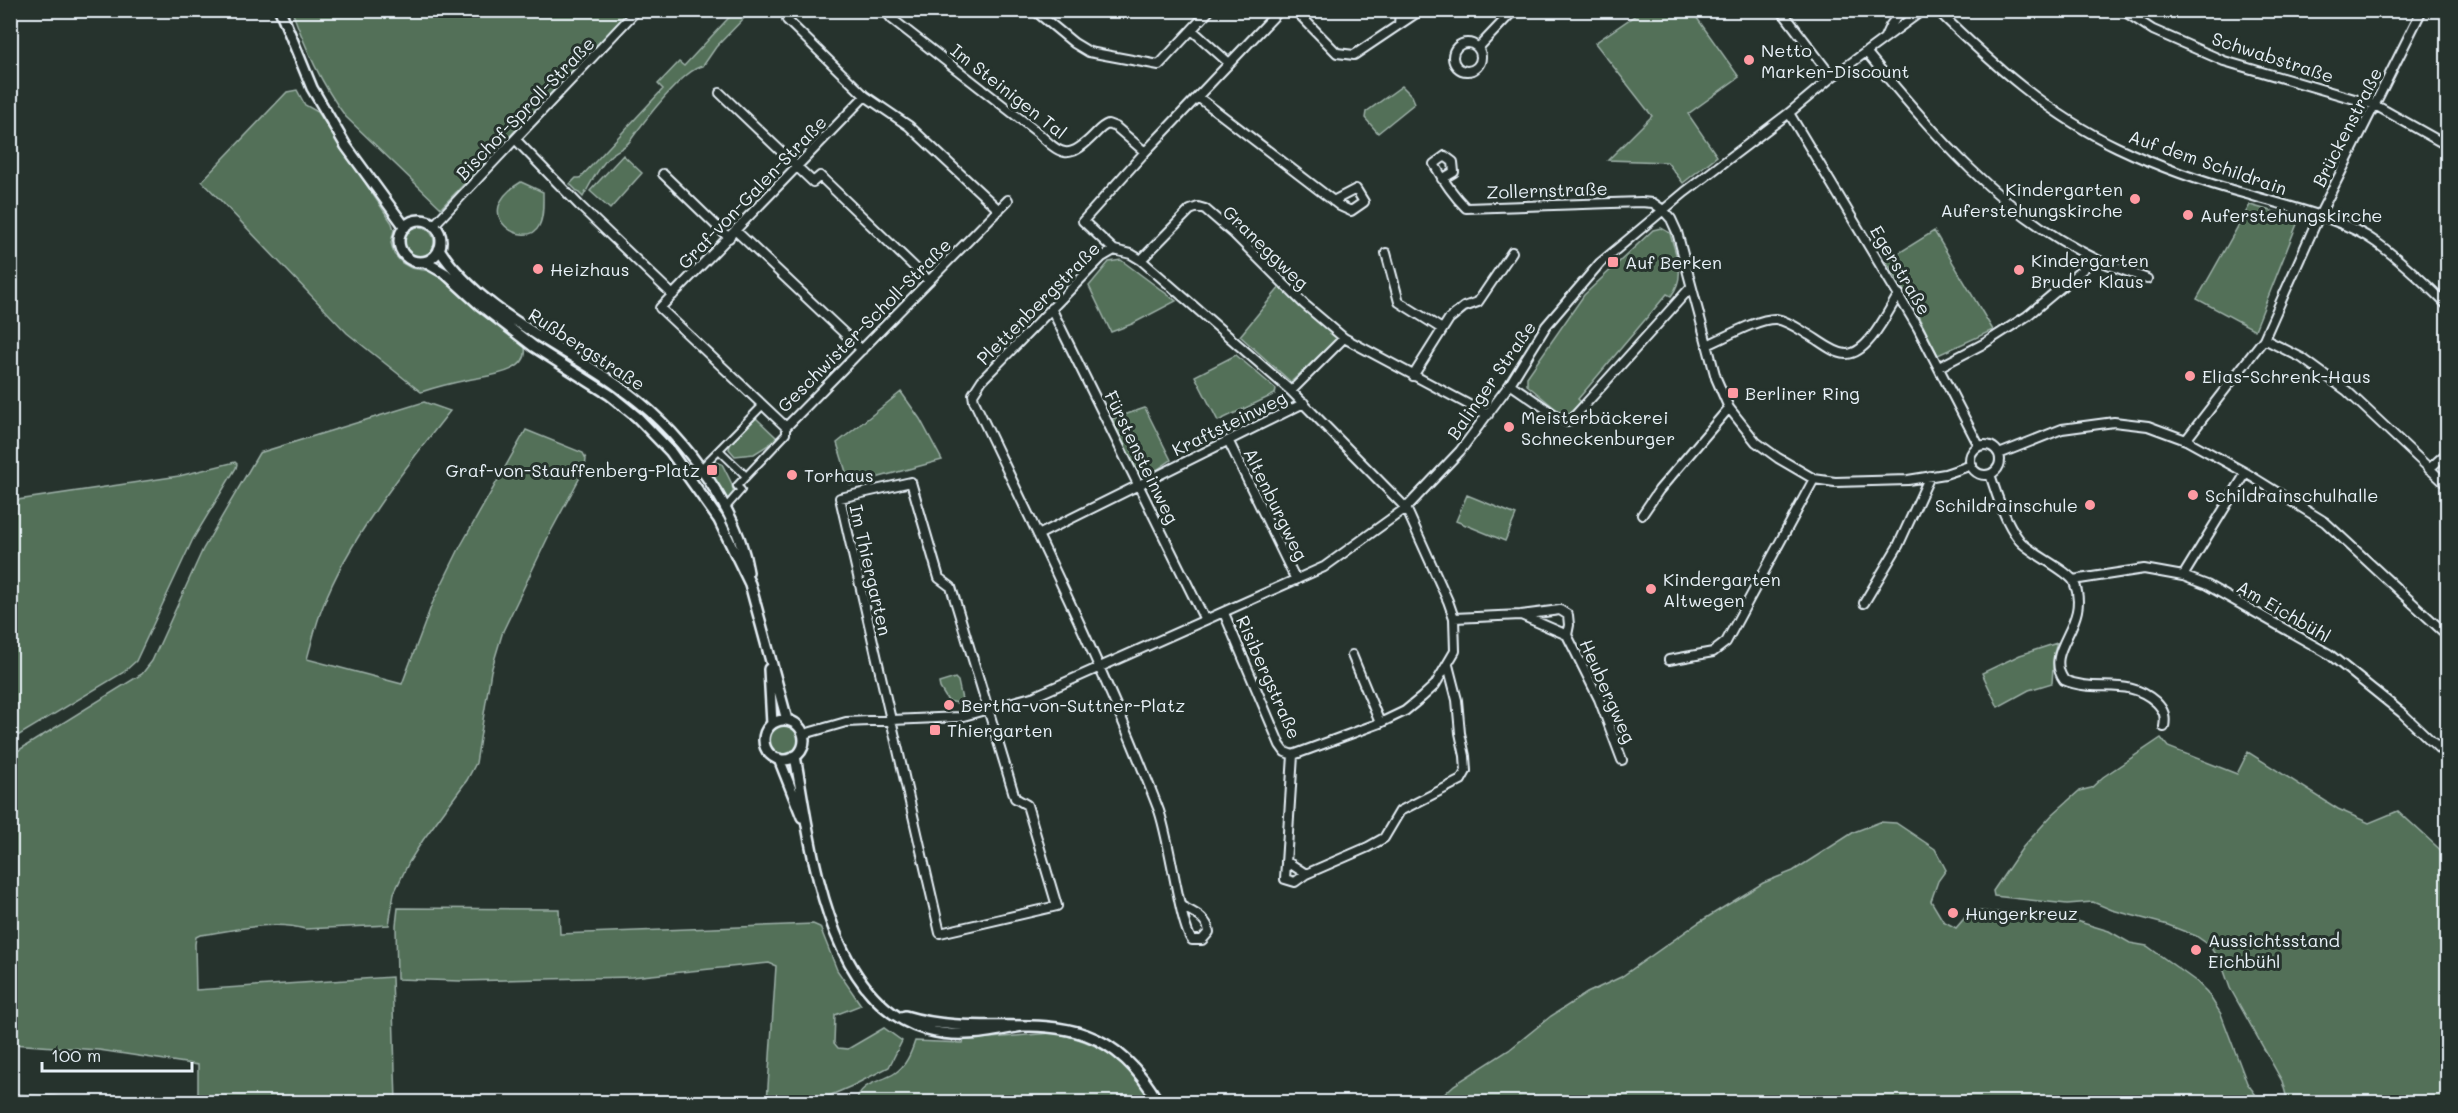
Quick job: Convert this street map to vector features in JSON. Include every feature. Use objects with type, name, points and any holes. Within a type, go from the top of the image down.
[{"type":"street","points":[[280,10],[312,88],[346,146],[405,227]]},
{"type":"street","name":"Bischof-Sproll-Straße","points":[[433,226],[637,10]]},
{"type":"street","name":"Im Steinigen Tal","points":[[885,10],[892,19],[1002,104],[1057,151],[1069,154],[1108,124],[1116,127],[1144,152]]},
{"type":"street","points":[[1034,10],[1074,43],[1089,52],[1159,65],[1210,10]]},
{"type":"street","points":[[1114,250],[1083,221],[1144,152],[1280,10]]},
{"type":"street","points":[[1295,10],[1337,53],[1354,55],[1415,14],[1416,10]]},
{"type":"street","points":[[1399,24],[1400,10]]},
{"type":"street","points":[[1478,48],[1514,10]]},
{"type":"street","points":[[1781,10],[1832,77]]},
{"type":"street","name":"Balinger Straße","points":[[1884,39],[1902,10]]},
{"type":"street","name":"Balinger Straße","points":[[804,734],[837,723],[956,718],[989,711],[1041,694],[1324,567],[1406,508],[1460,451],[1510,384],[1546,326],[1600,263],[1663,210],[1832,77],[1923,10]]},
{"type":"street","name":"Auf dem Schildrain","points":[[1938,10],[2013,80],[2067,119],[2116,147],[2175,171],[2319,216],[2376,242],[2448,306]]},
{"type":"street","name":"Schwabstraße","points":[[2122,10],[2153,30],[2224,61],[2375,105],[2448,146]]},
{"type":"street","name":"Brückenstraße","points":[[2186,440],[2264,339],[2319,216],[2422,10]]},
{"type":"street","points":[[788,20],[865,96],[909,126],[999,210]]},
{"type":"street","points":[[1192,30],[1229,63]]},
{"type":"street","points":[[1867,52],[1914,111],[1995,192],[2062,241],[2095,259],[2146,279]]},
{"type":"street","points":[[720,93],[813,182],[820,176],[929,281]]},
{"type":"street","name":"Graf-von-Galen-Straße","points":[[660,308],[865,96]]},
{"type":"street","points":[[1198,97],[1333,201]]},
{"type":"street","name":"Egerstraße","points":[[1789,113],[1899,294],[1939,367],[1978,446]]},
{"type":"street","points":[[516,140],[579,205],[673,295]]},
{"type":"street","points":[[663,174],[729,238]]},
{"type":"street","name":"Zollernstraße","points":[[1442,179],[1466,208],[1641,202],[1653,203],[1663,210]]},
{"type":"street","name":"Geschwister-Scholl-Straße","points":[[660,308],[786,427],[1008,200]]},
{"type":"street","name":"Graneggweg","points":[[1141,260],[1190,210],[1198,207],[1205,209],[1234,234],[1304,304],[1344,338],[1488,415]]},
{"type":"street","points":[[1663,210],[1677,232],[1716,378],[1729,408],[1756,442],[1814,479],[1835,482],[1882,482],[1930,476],[1972,465]]},
{"type":"street","points":[[418,221],[433,226],[440,236],[439,249],[425,262],[413,261],[400,250],[399,238],[405,227],[418,221]]},
{"type":"street","points":[[736,231],[862,350]]},
{"type":"street","name":"Rußbergstraße","points":[[439,249],[451,267],[483,296],[538,337],[618,385],[646,408],[679,441],[714,490],[729,517],[745,556],[750,584],[787,720]]},
{"type":"street","name":"Plettenbergstraße","points":[[1181,906],[1201,918],[1209,926],[1209,932],[1202,940],[1192,940],[1188,936],[1181,906],[1164,822],[1134,748],[1038,535],[974,401],[973,394],[982,380],[1102,257],[1114,250],[1131,254],[1141,260],[1304,403],[1406,508]]},
{"type":"street","points":[[1413,376],[1449,319],[1464,307],[1478,302],[1512,252]]},
{"type":"street","points":[[1386,253],[1399,302],[1442,329]]},
{"type":"street","points":[[1939,367],[1985,344],[2027,316],[2095,259]]},
{"type":"street","name":"Rußbergstraße","points":[[425,262],[446,274],[508,328],[610,395],[637,417],[670,451],[708,501],[750,584]]},
{"type":"street","points":[[1510,384],[1566,422],[1572,419],[1691,287]]},
{"type":"street","points":[[1707,345],[1755,324],[1774,319],[1792,324],[1833,350],[1845,354],[1855,352],[1864,347],[1899,294]]},
{"type":"street","name":"Fürstensteinweg","points":[[1051,308],[1205,620]]},
{"type":"street","points":[[1291,391],[1344,338]]},
{"type":"street","points":[[2264,339],[2302,358],[2347,391],[2448,486]]},
{"type":"street","name":"Kraftsteinweg","points":[[1038,535],[1304,403]]},
{"type":"street","points":[[704,466],[763,405]]},
{"type":"street","points":[[1642,515],[1659,490],[1729,408]]},
{"type":"street","points":[[1999,454],[2062,429],[2114,422],[2148,426],[2186,440],[2246,473],[2325,522],[2448,636]]},
{"type":"street","points":[[728,505],[741,490],[737,486],[786,434],[786,427]]},
{"type":"street","name":"Altenburgweg","points":[[1229,442],[1296,580]]},
{"type":"street","points":[[1978,446],[1992,446],[1999,454],[1999,465],[1990,474],[1978,473],[1972,465],[1971,455],[1978,446]]},
{"type":"street","points":[[719,450],[746,476]]},
{"type":"street","points":[[2429,470],[2448,452]]},
{"type":"street","points":[[2183,576],[2246,473]]},
{"type":"street","points":[[1990,474],[2005,515],[2020,541],[2073,580],[2080,604],[2058,658],[2058,672],[2064,681],[2071,684],[2128,687],[2145,693],[2162,708],[2166,717],[2164,727]]},
{"type":"street","points":[[1864,603],[1898,546],[1930,476]]},
{"type":"street","points":[[1669,660],[1713,652],[1726,642],[1814,479]]},
{"type":"street","name":"Im Thiergarten","points":[[911,482],[939,578],[951,586],[989,711],[1015,798],[1027,805],[1057,906],[940,933],[840,498],[911,482]]},
{"type":"street","name":"Risibergstraße","points":[[1224,613],[1280,745],[1286,752],[1293,755],[1380,723],[1405,711],[1435,685],[1455,651],[1454,618],[1406,508]]},
{"type":"street","name":"Am Eichbühl","points":[[2073,580],[2144,569],[2183,576],[2207,585],[2329,654],[2402,713],[2448,757]]},
{"type":"street","name":"Heubergweg","points":[[1454,618],[1521,615],[1560,610],[1568,615],[1567,635],[1599,699],[1622,760]]},
{"type":"street","name":"Heubergweg","points":[[1521,615],[1567,635]]},
{"type":"street","name":"Rußbergstraße","points":[[768,650],[772,724],[765,734],[765,747],[774,757],[780,759],[810,839]]},
{"type":"street","points":[[1352,655],[1380,723]]},
{"type":"street","points":[[1293,755],[1285,879],[1295,882],[1306,874],[1384,838],[1400,812],[1461,780],[1466,771],[1465,756],[1457,700],[1448,665]]},
{"type":"street","points":[[772,724],[787,720],[798,725],[804,734],[802,749],[795,756],[780,759]]},
{"type":"street","name":"Rußbergstraße","points":[[795,756],[810,839],[824,896],[842,947],[862,983],[889,1010],[919,1028],[938,1032],[975,1034],[1022,1026],[1070,1030],[1103,1042],[1126,1059],[1148,1085],[1158,1102]]},
{"type":"street","points":[[1286,861],[1306,874]]},
{"type":"green space","points":[[292,10],[630,11],[441,208],[346,117],[315,66]]},
{"type":"green space","points":[[736,10],[751,11],[716,47],[703,66],[695,69],[674,87],[628,143],[611,155],[595,175],[583,197],[570,184],[576,178],[580,178],[663,89],[658,84],[679,62],[684,66]]},
{"type":"green space","points":[[1643,10],[1692,11],[1739,77],[1688,114],[1717,156],[1683,183],[1667,162],[1608,160],[1652,116],[1595,43]]},
{"type":"green space","points":[[1402,86],[1412,96],[1415,103],[1378,133],[1365,118],[1366,112]]},
{"type":"green space","points":[[297,90],[305,105],[318,112],[392,223],[394,230],[391,243],[394,254],[402,263],[411,268],[436,272],[524,344],[525,354],[522,361],[515,367],[496,374],[421,392],[347,333],[202,181],[287,92]]},
{"type":"green space","points":[[623,155],[642,173],[610,209],[590,191]]},
{"type":"green space","points":[[521,182],[543,192],[541,222],[533,233],[514,232],[505,226],[499,217],[499,206],[505,194]]},
{"type":"green space","points":[[2250,205],[2299,219],[2255,330],[2197,299]]},
{"type":"green space","points":[[419,227],[430,231],[434,242],[430,253],[419,257],[408,253],[404,242],[408,231]]},
{"type":"green space","points":[[1661,228],[1670,233],[1679,266],[1676,288],[1671,296],[1667,294],[1578,399],[1581,402],[1570,413],[1562,414],[1527,385],[1527,377],[1584,295],[1653,230]]},
{"type":"green space","points":[[1934,231],[1993,330],[1938,355],[1913,306],[1886,261]]},
{"type":"green space","points":[[1121,260],[1176,301],[1132,324],[1111,332],[1089,286],[1109,262]]},
{"type":"green space","points":[[1280,287],[1341,335],[1291,382],[1240,336]]},
{"type":"green space","points":[[1236,355],[1276,389],[1275,394],[1218,421],[1195,376]]},
{"type":"green space","points":[[901,392],[920,419],[942,460],[850,485],[837,443]]},
{"type":"green space","points":[[424,402],[450,411],[379,505],[347,556],[323,606],[307,659],[402,684],[432,604],[460,547],[526,430],[583,453],[586,459],[585,468],[550,533],[503,631],[491,671],[476,763],[467,780],[409,862],[394,893],[389,925],[305,929],[266,925],[200,935],[196,937],[195,944],[196,990],[392,977],[396,1102],[198,1102],[198,1065],[99,1050],[11,1044],[11,755],[142,674],[152,661],[203,549],[259,453]]},
{"type":"green space","points":[[1145,408],[1171,460],[1142,480],[1112,419]]},
{"type":"green space","points":[[759,411],[756,418],[778,439],[754,454],[735,456],[729,449],[731,441]]},
{"type":"green space","points":[[235,462],[236,468],[193,539],[136,661],[124,672],[11,740],[11,501],[179,476]]},
{"type":"green space","points":[[714,462],[722,464],[731,482],[734,493],[730,499],[727,499],[712,475],[715,473],[710,465]]},
{"type":"green space","points":[[1467,495],[1516,515],[1505,541],[1456,521]]},
{"type":"green space","points":[[2057,643],[2052,683],[2029,690],[1998,707],[1982,673],[2020,655]]},
{"type":"green space","points":[[955,678],[958,681],[963,704],[948,701],[940,688],[939,683]]},
{"type":"green space","points":[[784,724],[795,728],[799,739],[795,750],[784,754],[773,750],[769,739],[773,728]]},
{"type":"green space","points":[[2161,738],[2168,747],[2237,774],[2248,752],[2338,809],[2369,823],[2398,811],[2447,856],[2447,1102],[2288,1102],[2282,1081],[2230,988],[2222,965],[2209,945],[2196,936],[2168,925],[2112,910],[2093,902],[2067,904],[1994,896],[1993,891],[2023,847],[2052,815],[2079,791],[2091,788],[2103,777]]},
{"type":"green space","points":[[1880,822],[1896,823],[1935,849],[1946,870],[1938,881],[1931,901],[1943,921],[1956,928],[1968,914],[1978,911],[2046,915],[2076,921],[2109,931],[2130,943],[2147,946],[2197,982],[2207,992],[2221,1014],[2247,1083],[2261,1102],[1436,1102],[1454,1085],[1509,1050],[1551,1016],[1587,993],[1621,977],[1698,923],[1763,883],[1793,871],[1854,832]]},
{"type":"green space","points":[[398,908],[559,909],[560,934],[813,924],[820,927],[837,970],[861,1005],[835,1015],[834,1043],[838,1048],[848,1049],[884,1028],[902,1041],[889,1067],[852,1086],[815,1102],[767,1102],[776,966],[769,963],[632,977],[460,981],[397,979]]},
{"type":"green space","points":[[1052,1033],[1085,1041],[1111,1055],[1133,1075],[1153,1102],[856,1102],[858,1095],[867,1086],[895,1073],[902,1067],[915,1041],[963,1043],[964,1040]]},
{"type":"green space","points":[[10,1094],[53,1096],[99,1102],[11,1102]]},
{"type":"place","name":"Netto Marken-Discount","points":[[1749,60]]},
{"type":"place","name":"Kindergarten Auferstehungskirche","points":[[2135,199]]},
{"type":"place","name":"Auferstehungskirche","points":[[2188,215]]},
{"type":"place","name":"Auf Berken","points":[[1613,262]]},
{"type":"place","name":"Heizhaus","points":[[538,269]]},
{"type":"place","name":"Kindergarten Bruder Klaus","points":[[2019,270]]},
{"type":"place","name":"Elias-Schrenk-Haus","points":[[2190,376]]},
{"type":"place","name":"Berliner Ring","points":[[1733,393]]},
{"type":"place","name":"Meisterbäckerei Schneckenburger","points":[[1509,427]]},
{"type":"place","name":"Graf-von-Stauffenberg-Platz","points":[[712,470]]},
{"type":"place","name":"Torhaus","points":[[792,475]]},
{"type":"place","name":"Schildrainschulhalle","points":[[2193,495]]},
{"type":"place","name":"Schildrainschule","points":[[2090,505]]},
{"type":"place","name":"Kindergarten Altwegen","points":[[1651,589]]},
{"type":"place","name":"Bertha-von-Suttner-Platz","points":[[949,705]]},
{"type":"place","name":"Thiergarten","points":[[935,730]]},
{"type":"place","name":"Hungerkreuz","points":[[1953,913]]},
{"type":"place","name":"Aussichtsstand Eichbühl","points":[[2196,950]]}]
